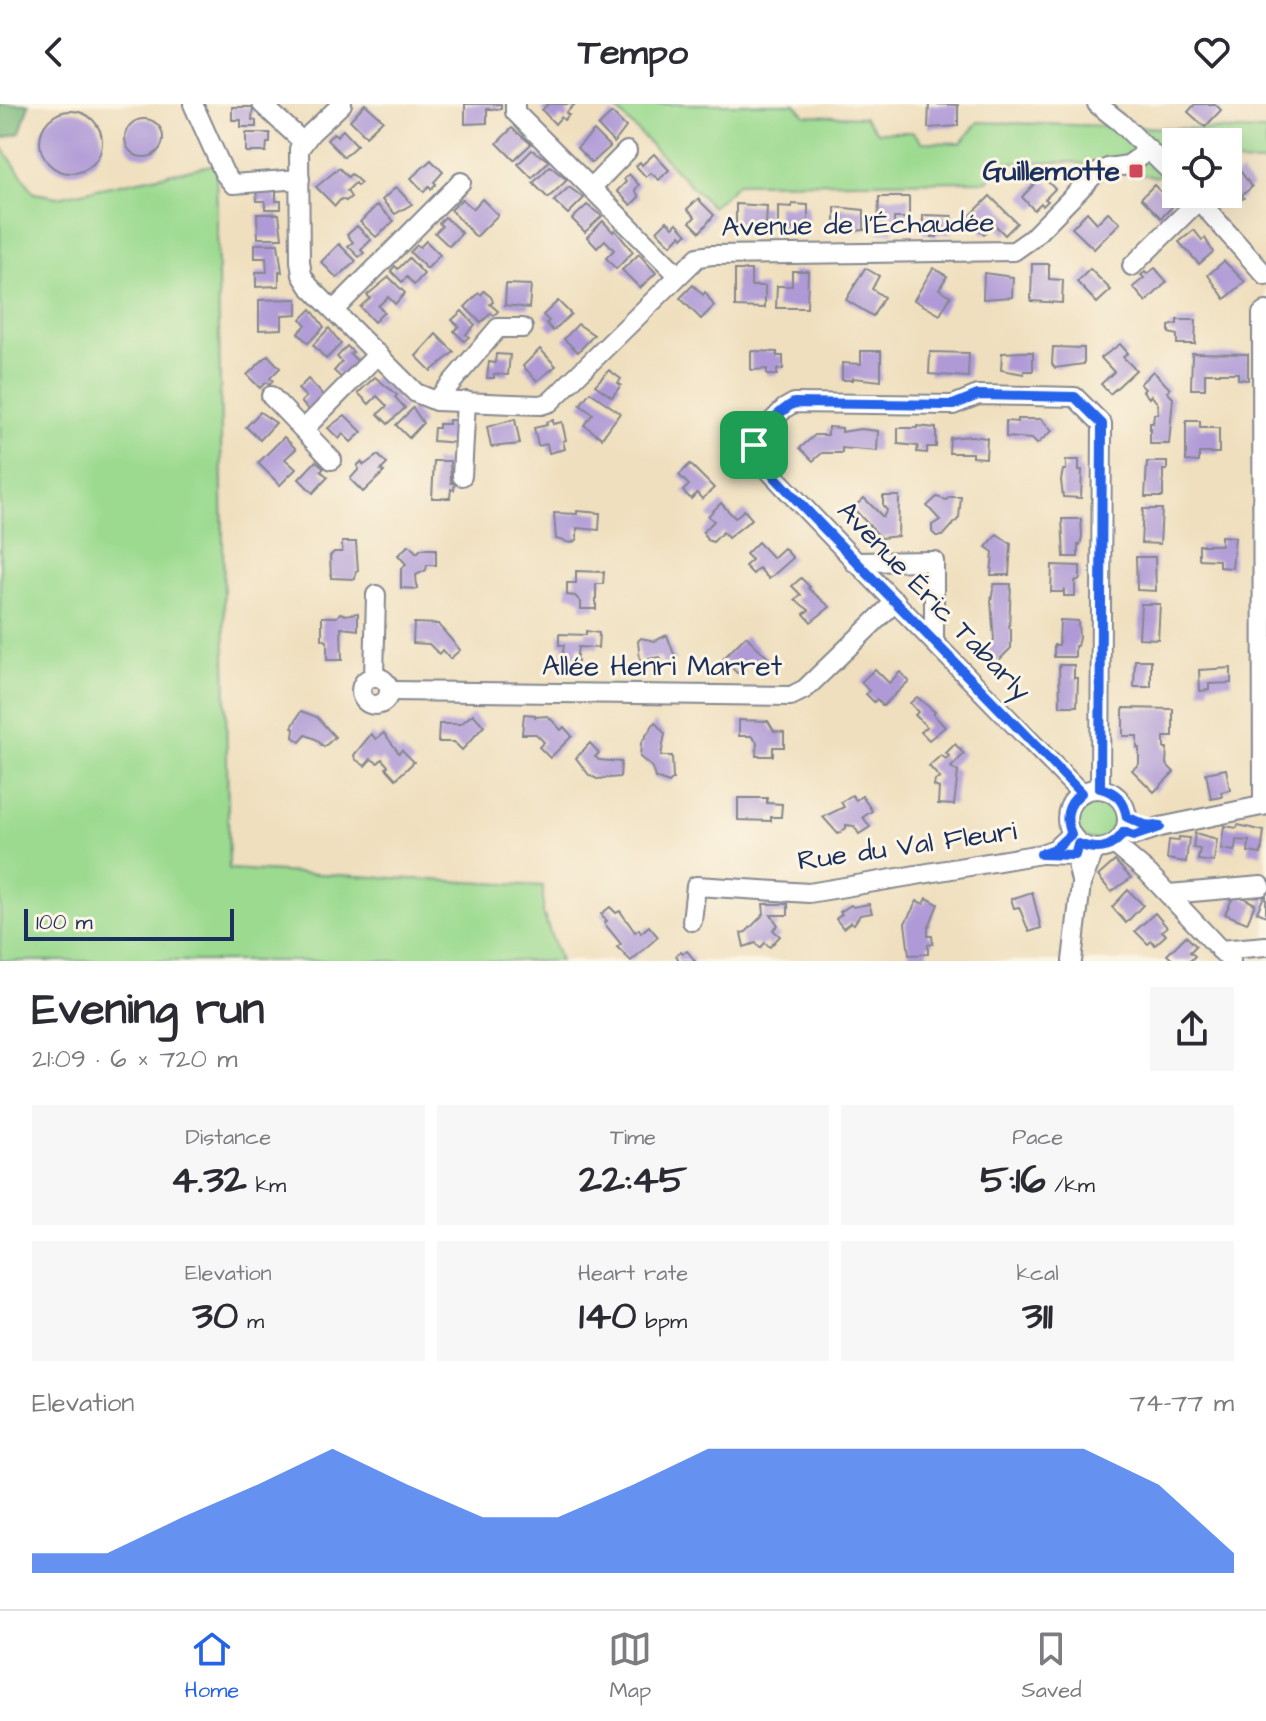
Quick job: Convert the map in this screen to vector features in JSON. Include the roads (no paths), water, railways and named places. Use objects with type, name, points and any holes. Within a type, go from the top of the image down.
[{"type":"street","points":[[193,104],[224,173],[233,184],[300,179]]},
{"type":"street","points":[[262,104],[303,142]]},
{"type":"street","points":[[342,104],[299,149],[300,261],[302,275],[309,286],[416,393],[436,401],[498,328],[523,328]]},
{"type":"street","points":[[515,104],[515,112],[678,275]]},
{"type":"street","points":[[1111,108],[1162,163]]},
{"type":"street","name":"Avenue de l'Échaudée","points":[[436,401],[541,405],[550,402],[698,257],[1014,251],[1031,239],[1100,170],[1128,165],[1149,150]]},
{"type":"street","points":[[591,188],[627,151]]},
{"type":"street","points":[[334,310],[461,182]]},
{"type":"street","points":[[1132,266],[1186,208]]},
{"type":"street","points":[[1206,208],[1266,276]]},
{"type":"street","points":[[1080,846],[1145,825],[1160,827],[1264,806],[1262,314],[1266,311]]},
{"type":"street","points":[[304,429],[378,354]]},
{"type":"street","name":"Avenue Éric Tabarly","points":[[1081,793],[896,601],[854,562],[759,460],[754,445],[756,438],[785,408],[794,403],[953,405],[978,395],[1075,397],[1102,424],[1100,788]]},
{"type":"street","points":[[271,396],[332,460]]},
{"type":"street","points":[[462,476],[466,401]]},
{"type":"street","points":[[854,562],[934,561],[934,640]]},
{"type":"street","points":[[376,595],[374,677],[380,677],[387,683],[390,691]]},
{"type":"street","name":"Allée Henri Marret","points":[[374,677],[363,682],[360,690],[367,704],[374,706],[388,699],[390,691],[791,696],[805,689],[896,601]]},
{"type":"street","points":[[1072,961],[1081,884],[1080,846],[1067,816],[1074,799],[1081,793],[1100,788],[1122,800],[1122,831],[1148,873],[1226,956],[1266,946]]},
{"type":"street","name":"Rue du Val Fleuri","points":[[692,921],[696,886],[809,893],[1080,846]]},
{"type":"street","points":[[1169,894],[1261,886]]},
{"type":"place","name":"Guillemotte","points":[[1136,171]]}]
